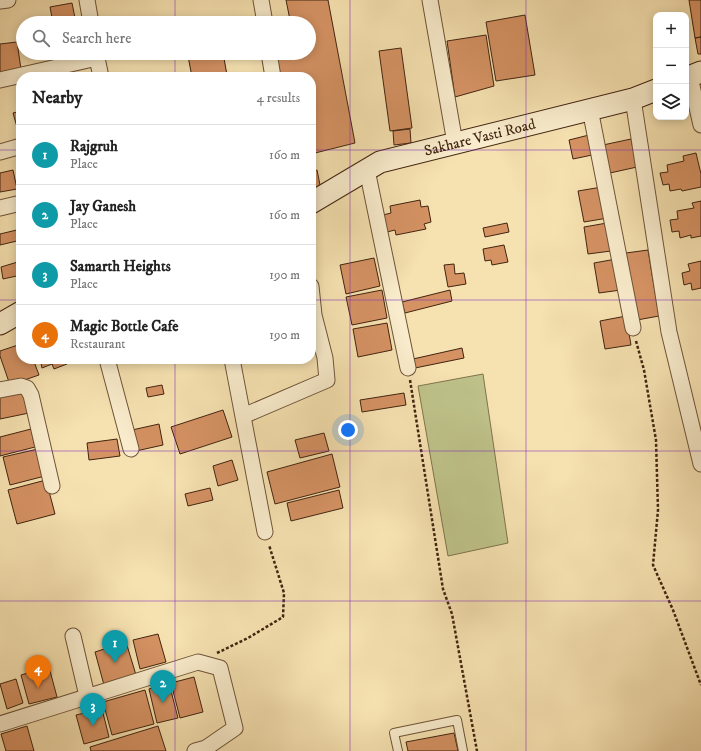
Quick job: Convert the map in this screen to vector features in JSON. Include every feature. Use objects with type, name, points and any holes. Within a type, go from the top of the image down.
[{"type":"street","points":[[0,2],[8,0]]},
{"type":"street","points":[[87,0],[90,16]]},
{"type":"street","points":[[261,0],[264,16]]},
{"type":"street","points":[[430,0],[455,143]]},
{"type":"street","points":[[31,72],[78,60]]},
{"type":"street","points":[[98,60],[100,72]]},
{"type":"street","points":[[270,60],[272,72]]},
{"type":"street","points":[[0,80],[16,76]]},
{"type":"street","points":[[692,76],[701,125]]},
{"type":"street","name":"Sakhare Vasti Road","points":[[316,200],[380,162],[633,99],[653,91]]},
{"type":"street","points":[[633,99],[669,332],[701,464]]},
{"type":"street","points":[[590,109],[633,328]]},
{"type":"street","points":[[0,152],[16,147]]},
{"type":"street","points":[[366,170],[408,368]]},
{"type":"street","points":[[0,208],[16,204]]},
{"type":"street","points":[[0,324],[16,315]]},
{"type":"street","points":[[243,416],[327,380],[325,358],[316,323]]},
{"type":"street","points":[[108,364],[131,449]]},
{"type":"street","points":[[233,364],[265,532]]},
{"type":"street","points":[[0,390],[21,386],[27,388],[31,395],[52,486]]},
{"type":"street","points":[[73,636],[87,696]]},
{"type":"street","points":[[0,724],[198,662],[220,668],[235,728],[206,748],[195,751]]},
{"type":"lane","points":[[398,751],[394,733],[457,720],[463,751]]},
{"type":"path","points":[[633,328],[644,370],[656,440],[658,510],[653,565],[674,610],[701,684]]},
{"type":"path","points":[[408,368],[443,588],[452,614],[477,751]]},
{"type":"path","points":[[198,662],[248,638],[283,617],[284,593],[265,532]]},
{"type":"green space","points":[[483,374],[508,543],[448,556],[418,386]]},
{"type":"building","points":[[286,0],[328,0],[355,143],[316,153],[316,72],[279,72],[276,60],[316,60],[316,16],[289,16]]},
{"type":"building","points":[[689,0],[701,0],[701,37],[695,38]]},
{"type":"building","points":[[72,3],[75,16],[52,16],[50,7]]},
{"type":"building","points":[[525,15],[535,75],[496,81],[486,22]]},
{"type":"building","points":[[486,35],[494,86],[455,97],[447,41]]},
{"type":"building","points":[[701,37],[701,54],[698,54],[695,38]]},
{"type":"building","points":[[16,42],[16,60],[20,60],[21,69],[0,72],[0,44]]},
{"type":"building","points":[[401,48],[412,128],[390,131],[379,51]]},
{"type":"building","points":[[189,60],[224,60],[226,72],[191,72]]},
{"type":"building","points":[[16,112],[16,124],[13,113]]},
{"type":"building","points":[[410,129],[411,143],[394,145],[393,131]]},
{"type":"building","points":[[593,134],[597,154],[573,159],[569,140]]},
{"type":"building","points":[[631,139],[637,167],[610,173],[603,145]]},
{"type":"building","points":[[696,153],[701,174],[701,187],[682,191],[681,189],[670,191],[669,184],[663,185],[660,173],[668,172],[667,165],[684,161],[683,156]]},
{"type":"building","points":[[13,170],[16,189],[0,192],[0,173]]},
{"type":"building","points":[[316,170],[320,185],[318,186],[319,190],[316,192]]},
{"type":"building","points":[[602,187],[608,218],[584,222],[578,191]]},
{"type":"building","points":[[420,200],[421,207],[428,206],[431,222],[424,224],[426,229],[396,235],[395,230],[387,232],[383,215],[391,213],[390,206]]},
{"type":"building","points":[[701,201],[701,236],[691,238],[691,235],[680,238],[679,231],[672,232],[670,220],[678,219],[677,211],[694,208],[692,203]]},
{"type":"building","points":[[507,223],[509,232],[485,237],[483,228]]},
{"type":"building","points":[[607,223],[611,251],[588,254],[584,227]]},
{"type":"building","points":[[16,230],[16,241],[0,245],[0,234]]},
{"type":"building","points":[[504,245],[508,262],[492,265],[491,260],[485,261],[483,249]]},
{"type":"building","points":[[648,250],[659,316],[637,320],[626,253]]},
{"type":"building","points":[[374,258],[380,286],[346,294],[340,265]]},
{"type":"building","points":[[616,259],[621,290],[599,293],[594,263]]},
{"type":"building","points":[[701,261],[701,288],[692,290],[691,283],[684,285],[682,273],[690,271],[688,264]]},
{"type":"building","points":[[16,262],[16,276],[3,279],[1,267]]},
{"type":"building","points":[[454,264],[455,274],[464,273],[466,284],[448,287],[444,265]]},
{"type":"building","points":[[382,290],[387,318],[352,325],[346,297]]},
{"type":"building","points":[[450,290],[452,301],[405,313],[402,302]]},
{"type":"building","points":[[626,316],[631,345],[605,349],[600,321]]},
{"type":"building","points":[[387,323],[392,350],[358,357],[353,329]]},
{"type":"building","points":[[16,346],[16,364],[35,364],[39,375],[10,385],[0,356],[0,351]]},
{"type":"building","points":[[462,348],[464,358],[415,368],[413,359]]},
{"type":"building","points":[[41,364],[52,364],[42,368]]},
{"type":"building","points":[[52,364],[67,364],[54,369]]},
{"type":"building","points":[[162,385],[164,394],[148,397],[146,388]]},
{"type":"building","points":[[24,391],[29,413],[0,419],[0,396]]},
{"type":"building","points":[[404,393],[406,405],[362,412],[360,400]]},
{"type":"building","points":[[223,410],[232,437],[180,454],[171,427]]},
{"type":"building","points":[[159,424],[163,445],[136,451],[132,430]]},
{"type":"building","points":[[31,429],[35,447],[0,456],[0,437]]},
{"type":"building","points":[[324,433],[329,451],[300,458],[295,440]]},
{"type":"building","points":[[117,439],[120,456],[89,460],[87,443]]},
{"type":"building","points":[[38,449],[45,476],[10,485],[3,457]]},
{"type":"building","points":[[332,454],[340,487],[275,504],[267,472]]},
{"type":"building","points":[[232,460],[238,480],[218,486],[213,466]]},
{"type":"building","points":[[46,480],[55,514],[17,524],[8,490]]},
{"type":"building","points":[[210,488],[213,500],[188,506],[185,494]]},
{"type":"building","points":[[339,490],[343,508],[291,521],[287,503]]},
{"type":"building","points":[[158,634],[166,662],[140,669],[133,640]]},
{"type":"building","points":[[126,642],[136,675],[104,685],[95,652]]},
{"type":"building","points":[[49,667],[57,697],[29,704],[21,675]]},
{"type":"building","points":[[194,677],[203,712],[180,718],[171,683]]},
{"type":"building","points":[[16,679],[23,703],[7,709],[0,684]]},
{"type":"building","points":[[169,683],[178,718],[157,723],[149,689]]},
{"type":"building","points":[[145,690],[154,724],[112,735],[103,702]]},
{"type":"building","points":[[102,709],[109,737],[84,744],[76,715]]},
{"type":"building","points":[[27,726],[34,751],[6,751],[1,734]]},
{"type":"building","points":[[158,726],[166,751],[91,751],[90,747]]},
{"type":"building","points":[[454,733],[458,751],[408,751],[406,742]]},
{"type":"place","name":"Rajgruh","points":[[115,663]]},
{"type":"place","name":"Magic Bottle Cafe","points":[[38,688]]},
{"type":"place","name":"Jay Ganesh","points":[[163,703]]},
{"type":"place","name":"Samarth Heights","points":[[93,726]]}]
